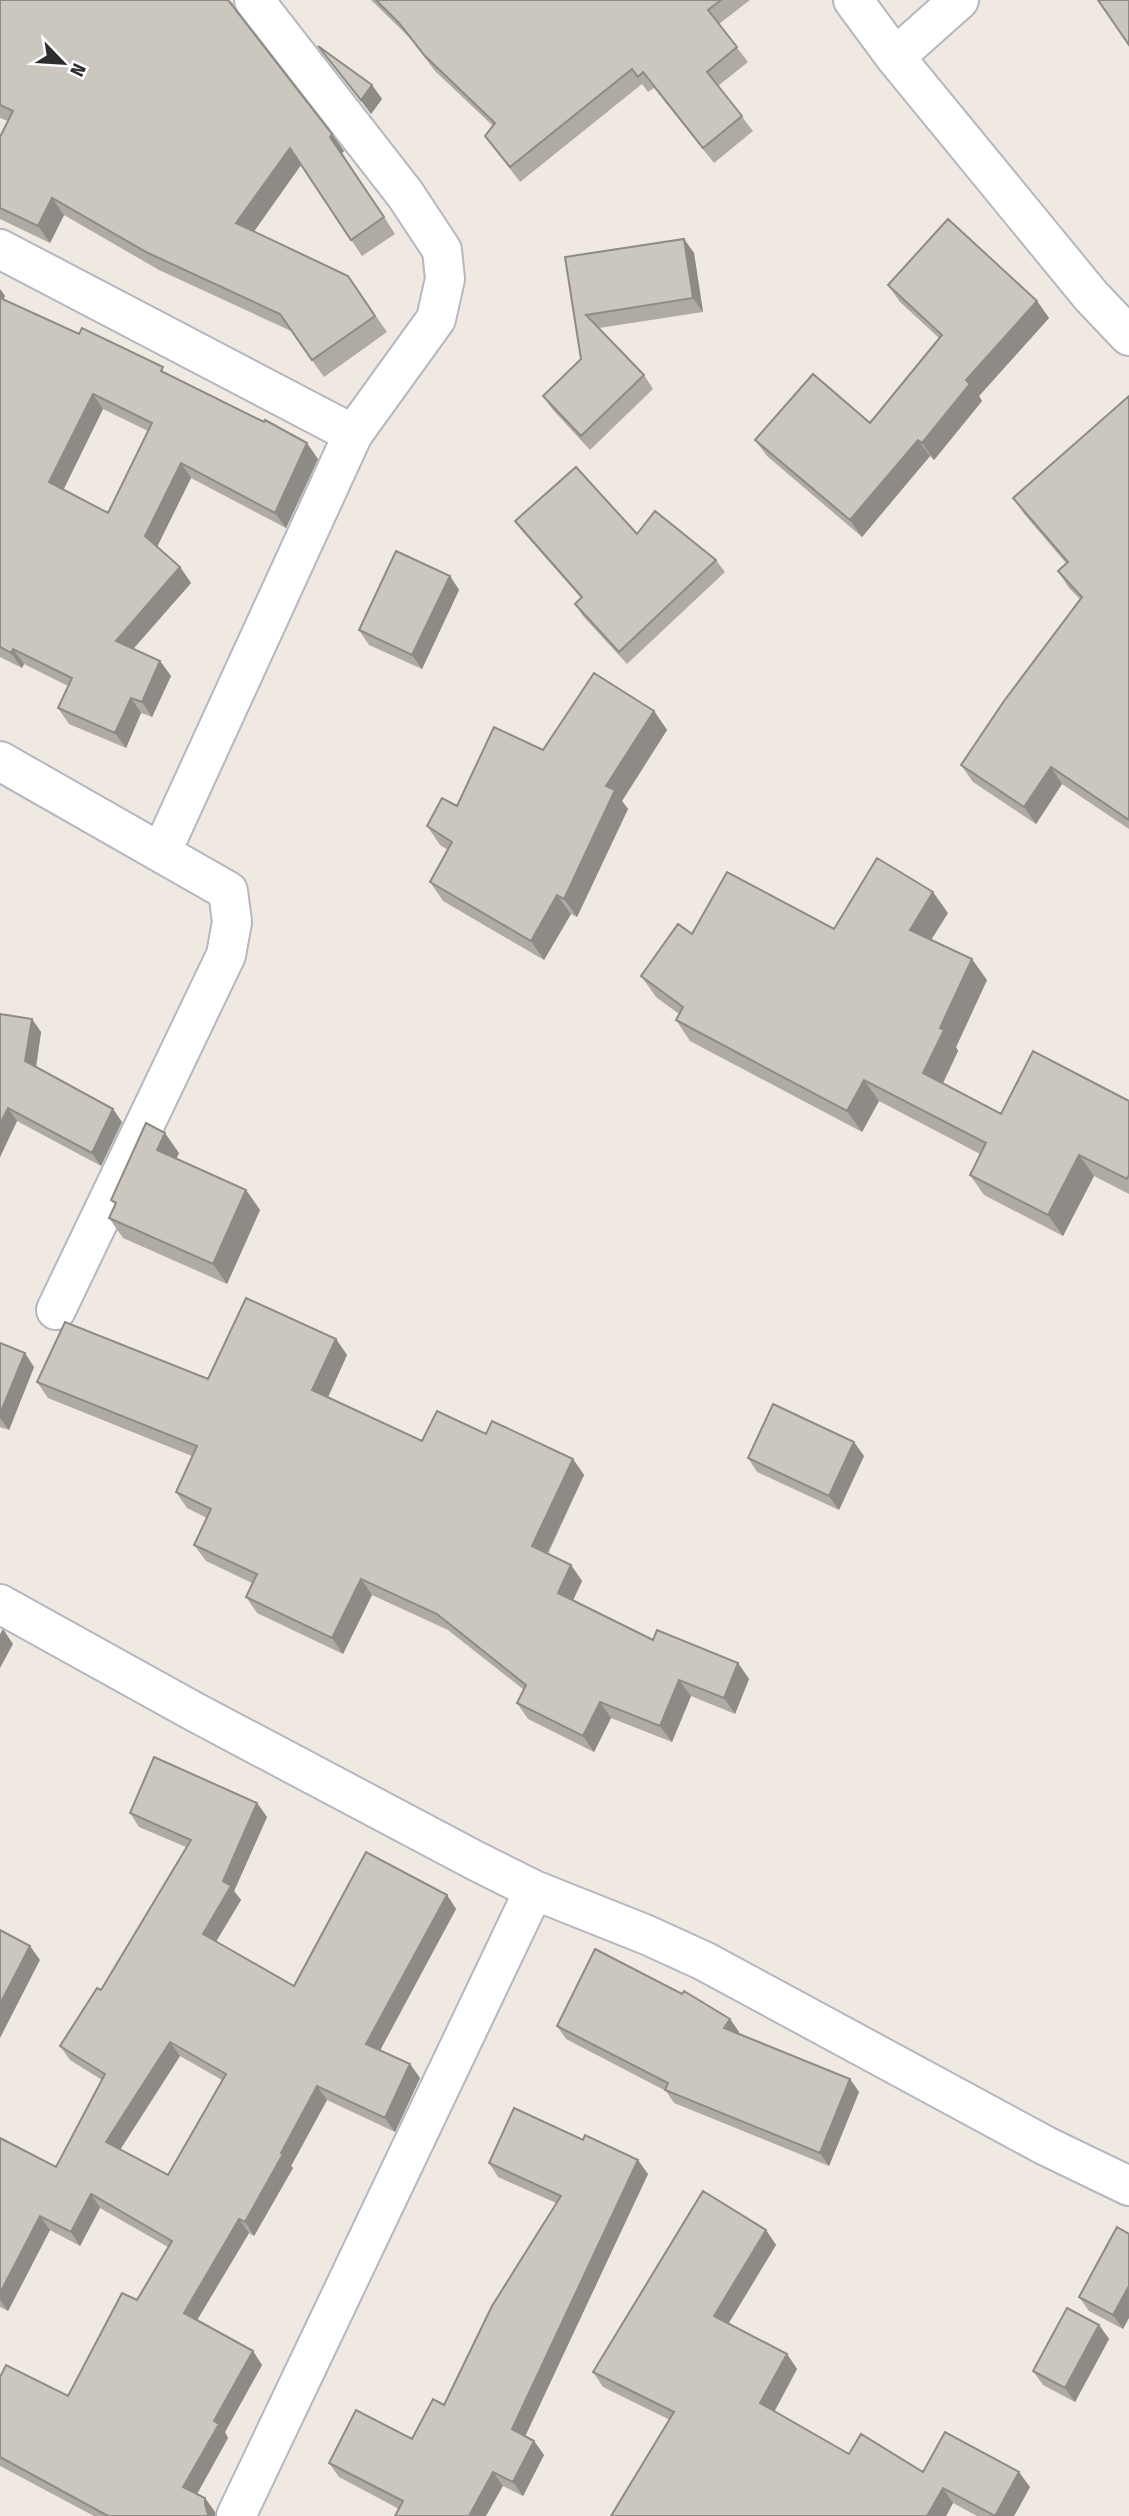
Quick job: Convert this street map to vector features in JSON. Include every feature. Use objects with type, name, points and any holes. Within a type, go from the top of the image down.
[{"type":"street","points":[[161,853],[353,434],[436,319],[444,279],[442,250],[405,194],[254,0]]},
{"type":"street","points":[[853,0],[895,57],[1091,296],[1129,336]]},
{"type":"street","points":[[895,57],[959,0]]},
{"type":"street","points":[[0,249],[353,434]]},
{"type":"street","points":[[0,761],[229,891],[232,922],[226,955],[56,1310]]},
{"type":"street","points":[[0,1604],[193,1711],[534,1890],[704,1961],[1046,2146],[1129,2186]]},
{"type":"street","points":[[236,2516],[534,1890]]},
{"type":"building","points":[[0,0],[228,0],[332,134],[330,137],[384,217],[351,240],[290,148],[236,223],[348,276],[375,316],[312,360],[280,314],[148,253],[52,198],[38,226],[0,208],[0,137],[13,111],[0,105]]},
{"type":"building","points":[[376,0],[721,0],[708,10],[737,47],[707,72],[742,116],[703,148],[643,72],[638,77],[632,69],[510,167],[485,136],[495,123],[425,56],[399,23]]},
{"type":"building","points":[[1098,0],[1129,0],[1129,45]]},
{"type":"building","points":[[318,46],[372,85],[361,100]]},
{"type":"building","points":[[948,219],[1037,301],[966,380],[970,384],[922,443],[918,440],[850,520],[755,440],[813,374],[870,423],[942,335],[888,285]]},
{"type":"building","points":[[684,239],[693,298],[586,315],[644,375],[581,436],[543,396],[581,359],[565,257]]},
{"type":"building","points":[[0,298],[79,334],[82,328],[163,367],[161,371],[307,443],[275,513],[181,463],[145,536],[180,567],[116,641],[160,661],[142,702],[131,698],[115,733],[58,708],[72,678],[13,649],[11,653],[0,647]],"holes":[[[93,394],[152,423],[108,513],[49,482]]]},
{"type":"building","points":[[1129,396],[1129,820],[1051,767],[1024,807],[961,765],[1004,701],[1082,597],[1058,571],[1068,562],[1013,498]]},
{"type":"building","points":[[576,467],[637,534],[655,511],[716,560],[619,652],[575,604],[582,597],[515,521]]},
{"type":"building","points":[[396,551],[450,576],[412,655],[359,630]]},
{"type":"building","points":[[594,673],[654,711],[606,786],[615,790],[564,899],[557,895],[531,941],[430,882],[452,842],[427,826],[442,798],[457,806],[494,727],[543,750]]},
{"type":"building","points":[[877,858],[933,892],[910,930],[972,959],[940,1028],[944,1030],[923,1073],[1001,1114],[1033,1051],[1129,1101],[1127,1179],[1079,1155],[1048,1215],[970,1175],[986,1143],[864,1080],[847,1111],[676,1020],[683,1007],[641,976],[678,924],[692,934],[727,872],[834,929]]},
{"type":"building","points":[[0,1014],[32,1019],[25,1061],[113,1109],[92,1153],[8,1108],[0,1124]]},
{"type":"building","points":[[146,1123],[165,1133],[157,1150],[246,1190],[213,1264],[109,1218],[116,1203],[111,1200]]},
{"type":"building","points":[[246,1298],[336,1339],[312,1390],[422,1441],[437,1411],[486,1434],[492,1421],[573,1459],[532,1546],[571,1565],[558,1593],[653,1640],[657,1630],[738,1663],[724,1698],[679,1680],[660,1726],[600,1702],[583,1736],[517,1703],[526,1685],[437,1614],[361,1579],[332,1638],[246,1597],[257,1574],[194,1545],[211,1509],[176,1492],[197,1446],[37,1382],[65,1322],[208,1379]]},
{"type":"building","points":[[0,1343],[25,1353],[0,1414]]},
{"type":"building","points":[[773,1404],[854,1442],[829,1496],[748,1458]]},
{"type":"building","points":[[154,1757],[257,1803],[223,1881],[231,1886],[203,1934],[294,1986],[366,1852],[447,1895],[366,2044],[410,2064],[385,2118],[317,2086],[245,2222],[239,2219],[184,2313],[253,2351],[214,2421],[219,2424],[183,2487],[205,2498],[207,2516],[108,2516],[0,2457],[0,2377],[6,2365],[68,2396],[122,2293],[137,2300],[172,2241],[91,2194],[71,2232],[40,2216],[0,2293],[0,2138],[56,2167],[105,2074],[60,2046],[97,1988],[101,1990],[191,1840],[130,1813]],"holes":[[[170,2042],[226,2074],[168,2175],[106,2142]]]},
{"type":"building","points":[[0,1930],[30,1946],[0,2004]]},
{"type":"building","points":[[595,1949],[682,1994],[684,1991],[730,2019],[724,2028],[850,2079],[820,2153],[665,2090],[668,2083],[557,2026]]},
{"type":"building","points":[[514,2108],[583,2140],[585,2135],[638,2160],[512,2429],[534,2441],[513,2482],[493,2472],[469,2516],[395,2516],[403,2501],[329,2463],[356,2410],[412,2439],[433,2399],[444,2405],[492,2306],[561,2196],[489,2163]]},
{"type":"building","points":[[703,2191],[766,2230],[714,2316],[787,2354],[760,2403],[849,2454],[861,2434],[923,2472],[945,2432],[1019,2472],[995,2516],[943,2488],[927,2516],[611,2516],[674,2412],[593,2372]]},
{"type":"building","points":[[1117,2227],[1129,2234],[1129,2286],[1113,2315],[1079,2297]]},
{"type":"building","points":[[1067,2308],[1099,2325],[1065,2388],[1033,2371]]}]
